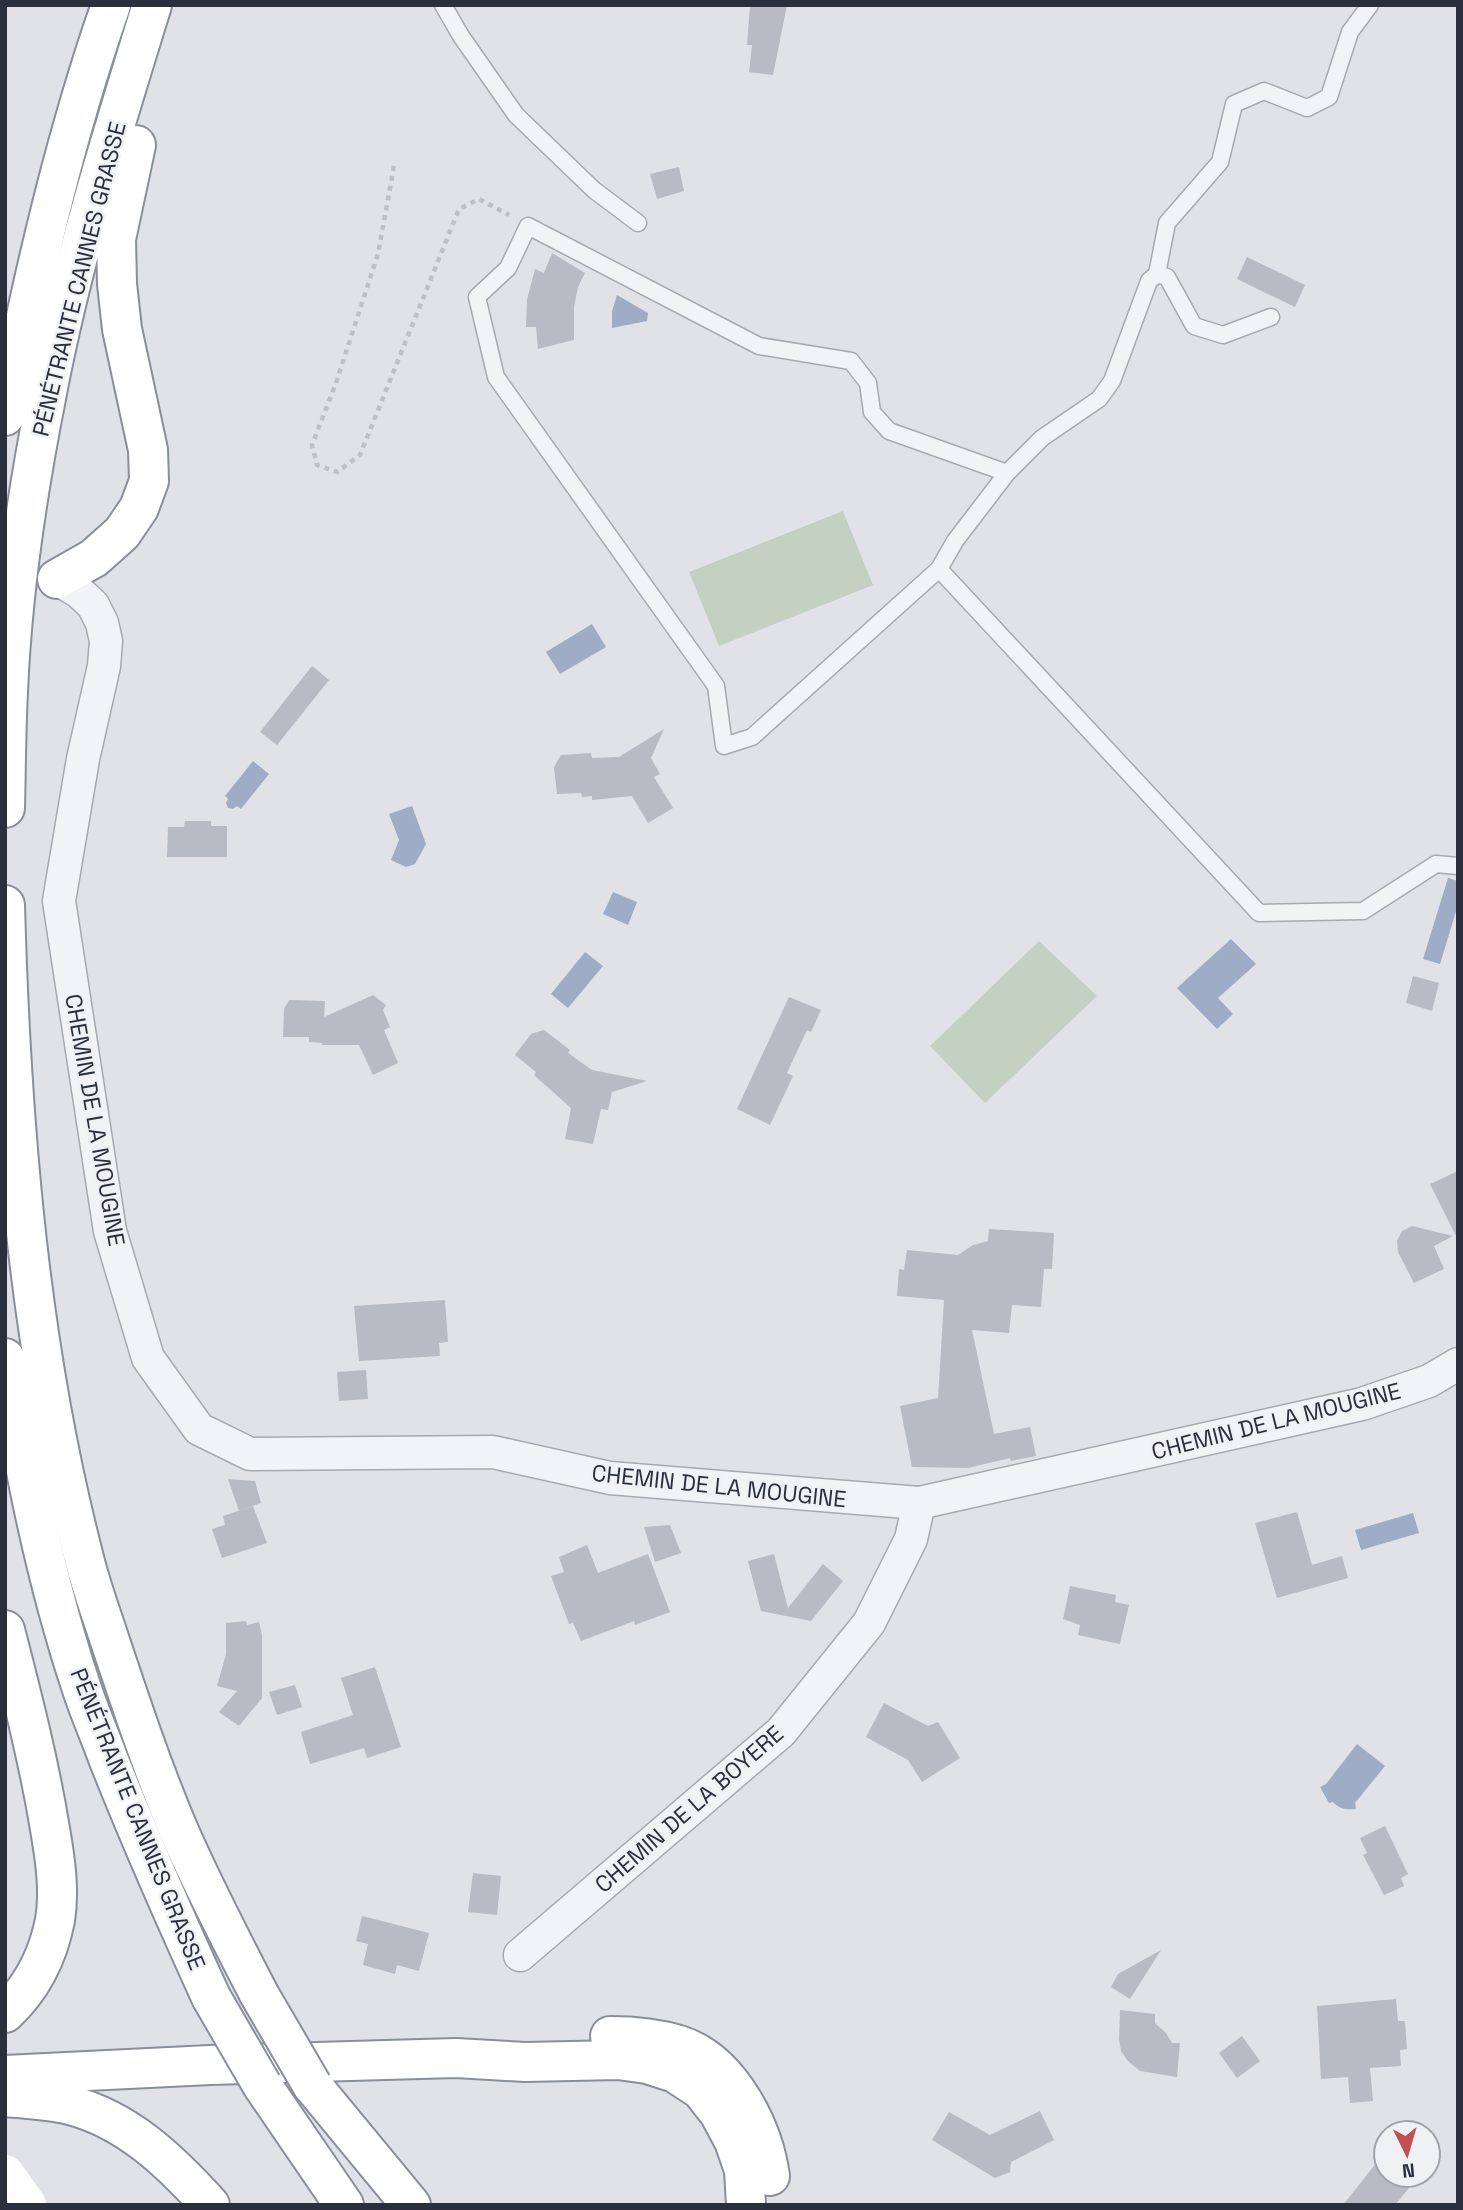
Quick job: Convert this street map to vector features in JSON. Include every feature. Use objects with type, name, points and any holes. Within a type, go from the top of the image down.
[{"type":"main road","name":"PÉNÉTRANTE CANNES GRASSE","points":[[5,416],[29,298],[55,195],[111,5]]},
{"type":"main road","name":"PÉNÉTRANTE CANNES GRASSE","points":[[5,808],[8,691],[14,615],[46,397],[88,226],[152,5]]},
{"type":"main road","points":[[57,579],[94,558],[122,533],[139,508],[149,481],[148,450],[122,329],[116,239],[129,170],[176,5]]},
{"type":"main road","name":"PÉNÉTRANTE CANNES GRASSE","points":[[5,905],[9,1042],[24,1216],[47,1388],[84,1559],[137,1725],[179,1830],[222,1923],[259,1994],[312,2085],[392,2205]]},
{"type":"main road","name":"PÉNÉTRANTE CANNES GRASSE","points":[[5,1358],[51,1584],[80,1685],[157,1876],[211,1997],[262,2085],[344,2205]]},
{"type":"main road","points":[[5,1630],[34,1746],[53,1848],[56,1881],[55,1918],[46,1952],[35,1977],[21,1998],[5,2013]]},
{"type":"main road","points":[[456,2058],[514,2041],[592,2035],[645,2037],[682,2045],[708,2061],[732,2084],[748,2107],[761,2137],[768,2164],[771,2186],[769,2205]]},
{"type":"main road","points":[[5,2075],[210,2065],[456,2058],[525,2062],[618,2060],[647,2064],[675,2073],[701,2090],[719,2113],[734,2141],[744,2169],[746,2205]]},
{"type":"main road","points":[[312,2085],[411,2205]]},
{"type":"main road","points":[[5,2097],[70,2105],[104,2117],[137,2136],[210,2205]]},
{"type":"main road","points":[[5,2174],[27,2205]]},
{"type":"street","name":"CHEMIN DE LA MOUGINE","points":[[57,579],[79,592],[93,605],[102,623],[106,642],[104,666],[83,759],[59,901],[110,1231],[148,1358],[199,1429],[250,1454],[494,1452],[610,1478],[919,1503],[1362,1404],[1429,1381],[1458,1364]]},
{"type":"street","name":"CHEMIN DE LA BOYERE","points":[[520,1955],[780,1732],[869,1623],[911,1539],[919,1503]]},
{"type":"lane","points":[[443,5],[461,36],[516,115],[594,190],[638,223]]},
{"type":"lane","points":[[1007,473],[889,431],[872,412],[868,383],[851,361],[759,346],[528,226],[508,268],[477,297],[496,377],[716,686],[724,747],[752,737],[939,569],[955,541],[1007,473],[1042,438],[1098,399],[1112,381],[1149,281],[1157,274],[1167,223],[1220,162],[1234,104],[1264,91],[1307,108],[1329,97],[1350,32],[1370,5]]},
{"type":"lane","points":[[1157,274],[1167,277],[1194,326],[1223,335],[1271,317]]},
{"type":"lane","points":[[939,569],[1259,913],[1363,911],[1436,864],[1458,866]]},
{"type":"path","points":[[394,166],[378,254],[313,445],[317,465],[337,472],[360,455],[459,209],[479,199],[528,226]]},
{"type":"green space","points":[[843,511],[873,585],[719,646],[689,572]]},
{"type":"green space","points":[[1039,941],[1097,996],[985,1103],[930,1046]]},
{"type":"water","points":[[617,295],[648,313],[647,321],[612,328],[612,311]]},
{"type":"water","points":[[592,624],[606,647],[560,674],[546,652]]},
{"type":"water","points":[[253,761],[269,774],[241,809],[237,806],[228,808],[228,799],[225,796]]},
{"type":"water","points":[[412,806],[426,844],[415,864],[406,867],[391,860],[399,840],[389,814]]},
{"type":"water","points":[[1448,878],[1458,881],[1458,905],[1440,964],[1423,959]]},
{"type":"water","points":[[613,892],[637,902],[628,925],[603,914]]},
{"type":"water","points":[[1231,939],[1256,964],[1218,998],[1233,1014],[1217,1029],[1177,988]]},
{"type":"water","points":[[585,952],[603,966],[568,1008],[551,994]]},
{"type":"water","points":[[1413,1513],[1419,1533],[1361,1550],[1355,1530]]},
{"type":"water","points":[[1357,1744],[1385,1766],[1355,1803],[1356,1809],[1340,1808],[1333,1802],[1329,1803],[1320,1787],[1326,1784]]},
{"type":"building","points":[[750,5],[787,5],[773,75],[749,72],[752,45],[747,45]]},
{"type":"building","points":[[679,167],[684,191],[657,199],[650,174]]},
{"type":"building","points":[[552,253],[585,273],[578,287],[574,307],[574,340],[538,349],[536,327],[526,327],[527,300],[535,269],[544,273]]},
{"type":"building","points":[[1247,257],[1305,285],[1295,307],[1237,279]]},
{"type":"building","points":[[312,666],[329,680],[277,745],[260,732]]},
{"type":"building","points":[[664,729],[651,758],[660,774],[654,777],[673,808],[648,823],[632,796],[592,800],[592,796],[582,797],[581,793],[557,794],[554,767],[561,755],[591,753],[592,758],[619,757]]},
{"type":"building","points":[[185,821],[211,821],[211,826],[227,826],[227,857],[167,857],[168,827],[184,827]]},
{"type":"building","points":[[1413,976],[1439,983],[1432,1011],[1406,1003]]},
{"type":"building","points":[[373,995],[386,1005],[383,1010],[390,1027],[384,1030],[398,1063],[373,1075],[359,1045],[322,1045],[309,1042],[309,1037],[283,1037],[284,1009],[289,1000],[325,1001],[324,1017]]},
{"type":"building","points":[[789,997],[821,1010],[811,1032],[807,1030],[787,1073],[793,1076],[770,1125],[737,1109]]},
{"type":"building","points":[[544,1030],[570,1050],[568,1053],[592,1070],[647,1081],[612,1092],[608,1110],[601,1109],[593,1144],[565,1139],[571,1108],[515,1055],[531,1034]]},
{"type":"building","points":[[1458,1171],[1458,1240],[1430,1184]]},
{"type":"building","points":[[1412,1226],[1453,1236],[1434,1246],[1444,1269],[1414,1283],[1398,1252],[1397,1241],[1402,1231]]},
{"type":"building","points":[[989,1229],[1054,1233],[1052,1269],[1044,1269],[1041,1307],[1012,1305],[1009,1333],[972,1330],[994,1434],[1030,1427],[1036,1456],[1011,1461],[1010,1458],[968,1468],[912,1467],[900,1406],[938,1398],[944,1300],[897,1296],[899,1269],[904,1270],[907,1250],[958,1255],[973,1245],[988,1241]]},
{"type":"building","points":[[445,1300],[448,1342],[439,1343],[440,1356],[359,1361],[354,1306]]},
{"type":"building","points":[[366,1370],[368,1399],[339,1401],[337,1372]]},
{"type":"building","points":[[228,1479],[255,1481],[261,1503],[239,1511]]},
{"type":"building","points":[[253,1506],[267,1543],[222,1558],[212,1529],[225,1525],[223,1516]]},
{"type":"building","points":[[1297,1512],[1312,1565],[1342,1556],[1348,1578],[1277,1598],[1255,1523]]},
{"type":"building","points":[[670,1525],[681,1553],[655,1562],[644,1527]]},
{"type":"building","points":[[587,1545],[598,1573],[648,1554],[670,1612],[635,1625],[634,1621],[581,1641],[573,1623],[569,1624],[551,1576],[564,1572],[559,1557]]},
{"type":"building","points":[[774,1554],[788,1608],[823,1564],[843,1581],[811,1621],[761,1611],[748,1561]]},
{"type":"building","points":[[1070,1586],[1116,1595],[1115,1602],[1129,1605],[1120,1644],[1078,1635],[1080,1625],[1063,1619]]},
{"type":"building","points":[[246,1621],[247,1625],[259,1622],[262,1635],[262,1698],[239,1726],[219,1712],[237,1691],[217,1686],[226,1654],[226,1623]]},
{"type":"building","points":[[375,1667],[401,1747],[367,1758],[364,1748],[310,1764],[301,1732],[353,1715],[341,1678]]},
{"type":"building","points":[[295,1685],[302,1707],[277,1715],[269,1692]]},
{"type":"building","points":[[884,1703],[928,1726],[938,1722],[960,1758],[922,1782],[908,1760],[866,1737]]},
{"type":"building","points":[[1385,1826],[1408,1874],[1401,1878],[1404,1886],[1384,1895],[1363,1855],[1367,1853],[1360,1838]]},
{"type":"building","points":[[473,1873],[501,1876],[497,1915],[468,1912]]},
{"type":"building","points":[[362,1916],[429,1933],[419,1971],[397,1965],[395,1974],[363,1965],[368,1944],[356,1941]]},
{"type":"building","points":[[1161,1950],[1130,1999],[1111,1987],[1118,1974]]},
{"type":"building","points":[[1396,1999],[1398,2021],[1405,2021],[1407,2049],[1400,2050],[1401,2066],[1370,2068],[1373,2101],[1350,2103],[1348,2077],[1321,2079],[1317,2006]]},
{"type":"building","points":[[1120,2010],[1155,2014],[1155,2023],[1172,2043],[1180,2043],[1177,2077],[1140,2071],[1127,2060],[1121,2051],[1119,2040]]},
{"type":"building","points":[[1242,2036],[1260,2061],[1237,2078],[1219,2053]]},
{"type":"building","points":[[1040,2111],[1054,2140],[1011,2162],[1010,2172],[995,2178],[932,2140],[949,2112],[990,2135]]},
{"type":"building","points":[[1372,2168],[1372,2189],[1408,2189],[1395,2205],[1343,2205]]}]
